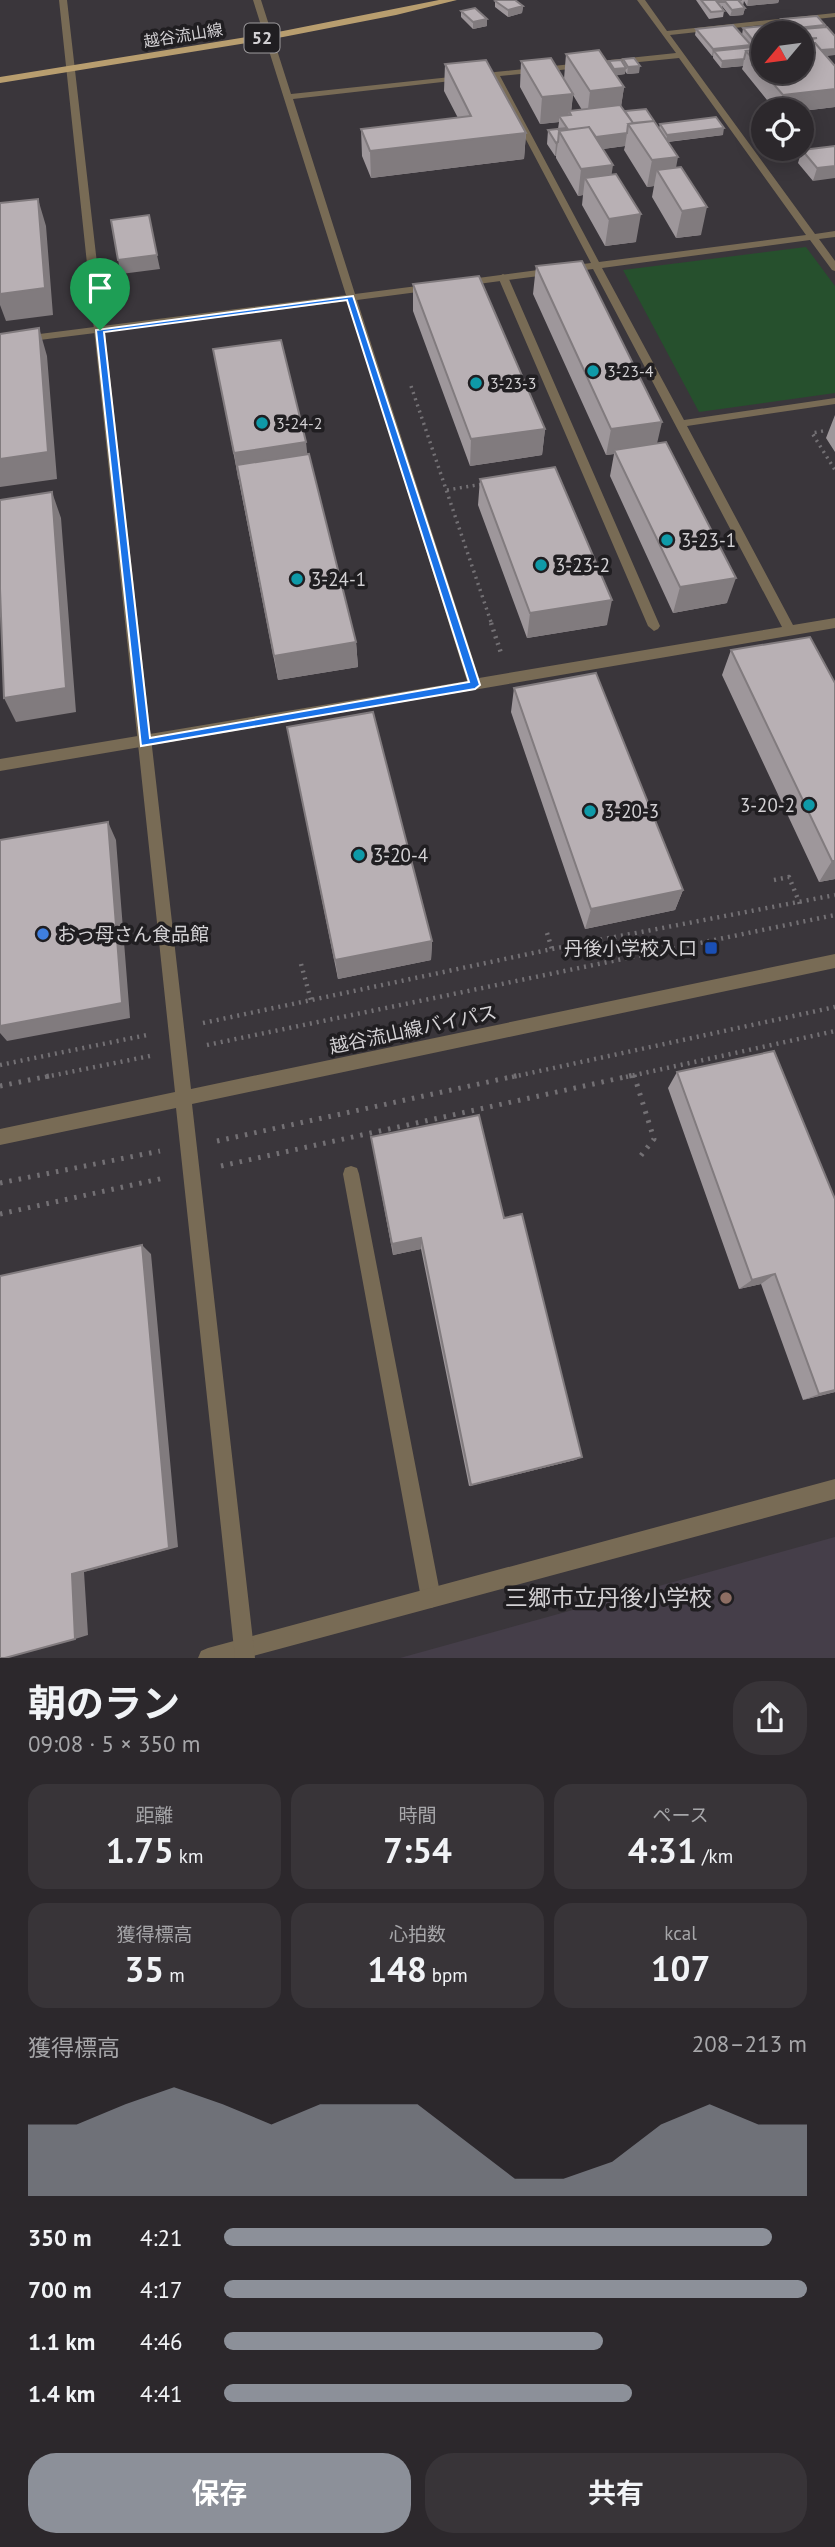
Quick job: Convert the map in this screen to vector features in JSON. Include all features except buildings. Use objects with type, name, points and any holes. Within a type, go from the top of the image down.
[{"type":"main road","name":"越谷流山線","points":[[0,80],[268,37],[452,0]]},
{"type":"street","points":[[63,0],[244,1653]]},
{"type":"street","points":[[257,0],[475,685]]},
{"type":"street","points":[[641,0],[835,268]]},
{"type":"street","points":[[666,33],[835,15]]},
{"type":"street","points":[[481,76],[681,55]]},
{"type":"street","points":[[495,75],[790,631]]},
{"type":"street","points":[[288,97],[467,78]]},
{"type":"street","points":[[0,342],[835,234]]},
{"type":"street","points":[[503,277],[654,626]]},
{"type":"street","points":[[680,424],[835,401]]},
{"type":"street","points":[[0,765],[145,743],[835,623]]},
{"type":"street","name":"越谷流山線バイパス","points":[[0,1137],[835,961]]},
{"type":"street","points":[[351,1174],[431,1598]]},
{"type":"street","points":[[208,1658],[244,1653],[431,1598],[835,1489]]},
{"type":"path","points":[[411,385],[502,654]]},
{"type":"path","points":[[835,429],[812,433],[835,470]]},
{"type":"path","points":[[774,880],[789,877],[800,904]]},
{"type":"path","points":[[0,1065],[552,949],[800,904],[835,895]]},
{"type":"path","points":[[0,1086],[835,915]]},
{"type":"path","points":[[547,933],[552,949]]},
{"type":"path","points":[[301,964],[311,1000]]},
{"type":"path","points":[[0,1183],[113,1159],[190,1147],[835,1007]]},
{"type":"path","points":[[0,1214],[835,1031]]},
{"type":"path","points":[[634,1075],[654,1139],[639,1158]]},
{"type":"shaded area","name":"三郷市立丹後小学校","points":[[835,1537],[835,1658],[400,1658]]},
{"type":"green space","points":[[806,247],[835,286],[835,393],[699,412],[623,270]]},
{"type":"place","name":"3-23-4","points":[[593,371]]},
{"type":"place","name":"3-23-3","points":[[476,383]]},
{"type":"place","name":"3-24-2","points":[[262,423]]},
{"type":"place","name":"3-23-1","points":[[667,540]]},
{"type":"place","name":"3-23-2","points":[[541,565]]},
{"type":"place","name":"3-24-1","points":[[297,579]]},
{"type":"place","name":"3-20-2","points":[[809,805]]},
{"type":"place","name":"3-20-3","points":[[590,811]]},
{"type":"place","name":"3-20-4","points":[[359,855]]},
{"type":"place","name":"おっ母さん食品館","points":[[43,934]]},
{"type":"place","name":"丹後小学校入口","points":[[711,948]]},
{"type":"place","name":"三郷市立丹後小学校","points":[[726,1598]]},
{"type":"route","points":[[350,298],[475,685],[145,743],[100,330],[350,298]]}]
